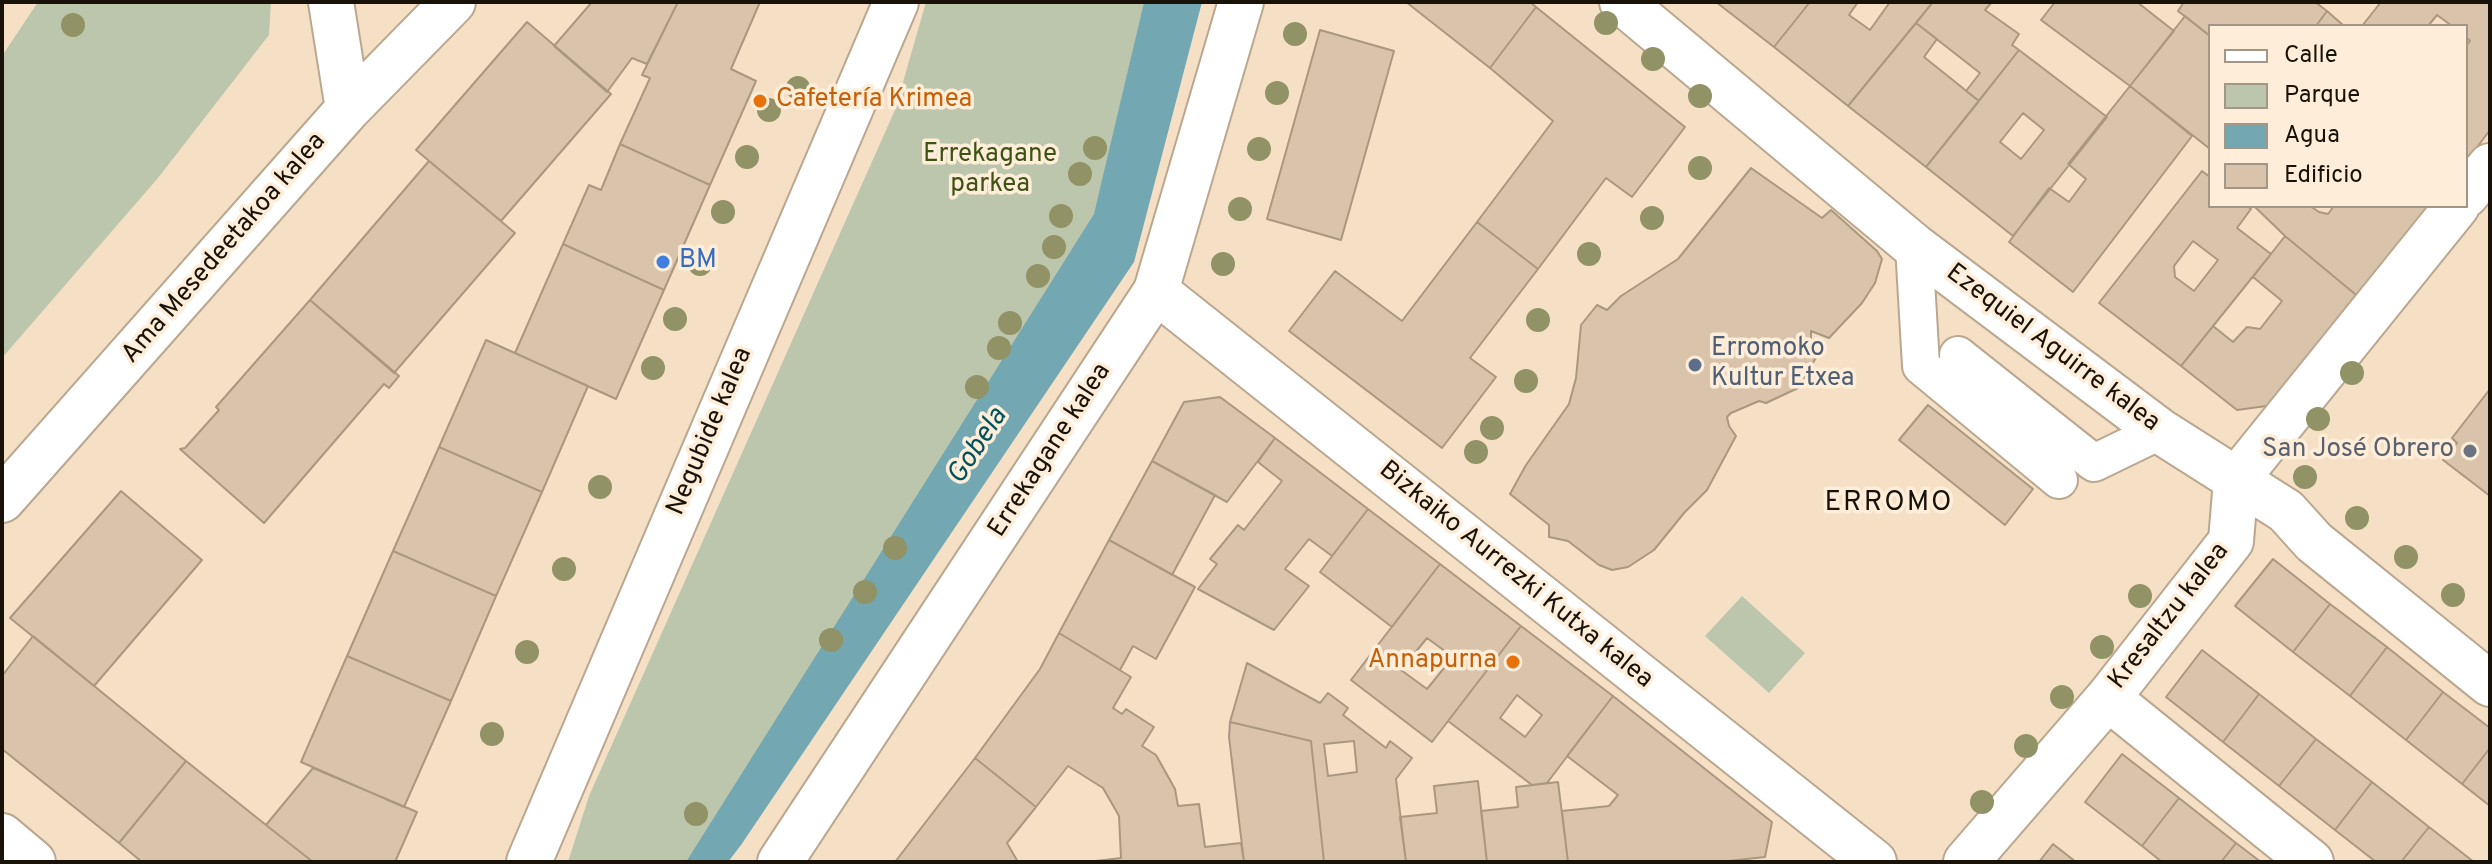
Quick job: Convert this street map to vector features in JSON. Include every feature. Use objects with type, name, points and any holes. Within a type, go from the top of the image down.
[{"type":"street","points":[[331,2],[348,109]]},
{"type":"street","name":"Ama Mesedeetakoa kalea","points":[[2,500],[348,109],[453,2]]},
{"type":"street","name":"Negubide kalea","points":[[529,862],[896,2]]},
{"type":"street","name":"Errekagane kalea","points":[[780,862],[1156,291],[1241,2]]},
{"type":"street","name":"Ezequiel Aguirre kalea","points":[[1622,2],[1914,246],[2160,431],[2286,511],[2314,542],[2490,684]]},
{"type":"street","points":[[2468,193],[2490,166]]},
{"type":"street","points":[[2236,480],[2455,208]]},
{"type":"street","name":"Bizkaiko Aurrezki Kutxa kalea","points":[[1156,291],[1874,862]]},
{"type":"street","name":"Kresaltzu kalea","points":[[1966,862],[2108,698],[2231,541],[2236,480]]},
{"type":"street","points":[[2108,698],[2311,862]]},
{"type":"street","points":[[2,836],[33,862]]},
{"type":"lane","points":[[1914,246],[1921,366],[2059,480]]},
{"type":"lane","points":[[1958,355],[2094,463],[2160,431]]},
{"type":"green space","points":[[38,2],[271,2],[269,35],[158,178],[2,358],[2,56]]},
{"type":"green space","name":"Errekagane parkea","points":[[926,2],[1144,2],[1095,214],[982,399],[687,862],[568,862],[589,796],[895,110]]},
{"type":"green space","points":[[1742,596],[1805,653],[1769,693],[1705,636]]},
{"type":"water","name":"Gobela","points":[[1144,2],[1202,2],[1134,262],[741,845],[728,862],[686,862],[1094,214]]},
{"type":"building","points":[[592,2],[678,2],[647,64],[632,58],[607,92],[554,46]]},
{"type":"building","points":[[678,2],[760,2],[731,69],[756,81],[710,185],[620,144],[650,78],[642,75]]},
{"type":"building","points":[[1406,2],[1530,2],[1536,7],[1490,68]]},
{"type":"building","points":[[1716,2],[1810,2],[1774,47]]},
{"type":"building","points":[[1810,2],[1858,2],[1849,15],[1870,30],[1890,2],[1933,2],[1848,106],[1774,47]]},
{"type":"building","points":[[1933,2],[1992,2],[1985,10],[2019,34],[2012,45],[2019,50],[1979,101],[1966,91],[1980,73],[1916,23]]},
{"type":"building","points":[[2055,2],[2137,2],[2174,31],[2130,86],[2041,20]]},
{"type":"building","points":[[2184,2],[2315,2],[2327,11],[2317,24],[2208,24],[2208,34],[2178,11]]},
{"type":"building","points":[[2381,2],[2490,2],[2490,130],[2468,159],[2468,24],[2449,24],[2437,15],[2430,24],[2364,24]]},
{"type":"building","points":[[1536,7],[1685,127],[1632,197],[1606,178],[1538,269],[1477,222],[1553,121],[1490,68]]},
{"type":"building","points":[[2327,11],[2342,24],[2317,24]]},
{"type":"building","points":[[2185,16],[2208,34],[2208,147],[2130,86]]},
{"type":"building","points":[[527,22],[611,94],[501,221],[416,150]]},
{"type":"building","points":[[1916,23],[1937,39],[1924,57],[1979,101],[1926,167],[1848,106]]},
{"type":"building","points":[[1320,30],[1394,51],[1341,240],[1267,219]]},
{"type":"building","points":[[2019,50],[2107,117],[2013,236],[1926,167]],"holes":[[[2023,113],[2044,130],[2021,159],[2000,142]]]},
{"type":"building","points":[[2130,86],[2192,136],[2073,292],[2009,242],[2049,188],[2069,202],[2086,179],[2068,164]]},
{"type":"building","points":[[620,144],[710,185],[664,290],[563,244],[589,185],[601,190]]},
{"type":"building","points":[[429,161],[515,233],[394,373],[310,300]]},
{"type":"building","name":"Erromoko Kultur Etxea","points":[[1751,168],[1822,218],[1831,210],[1877,251],[1882,259],[1875,283],[1862,303],[1829,338],[1811,331],[1811,347],[1820,351],[1798,388],[1766,403],[1759,401],[1727,417],[1736,436],[1707,490],[1654,550],[1628,567],[1612,570],[1599,565],[1568,541],[1549,537],[1549,525],[1510,494],[1526,465],[1569,404],[1576,378],[1581,325],[1597,305],[1607,310],[1621,296],[1678,259]]},
{"type":"building","points":[[2202,171],[2208,176],[2208,208],[2250,208],[2237,228],[2271,254],[2181,366],[2099,303]],"holes":[[[2193,241],[2218,260],[2194,291],[2175,277],[2174,266]]]},
{"type":"building","points":[[2256,208],[2313,208],[2328,214],[2332,208],[2429,210],[2361,299]]},
{"type":"building","points":[[1477,222],[1538,269],[1470,358],[1496,377],[1442,448],[1289,331],[1335,271],[1402,321]]},
{"type":"building","points":[[2285,236],[2361,299],[2281,404],[2237,410],[2181,366],[2213,326],[2233,342],[2247,327],[2260,329],[2282,301],[2253,277]]},
{"type":"building","points":[[563,244],[664,290],[616,399],[515,353]]},
{"type":"building","points":[[310,300],[399,376],[389,388],[384,384],[264,523],[180,449],[185,448],[219,410],[216,407]]},
{"type":"building","points":[[486,340],[588,386],[542,492],[439,447]]},
{"type":"building","name":"San José Obrero","points":[[2490,389],[2490,496],[2443,460],[2457,443],[2452,438]]},
{"type":"building","points":[[1220,397],[1275,438],[1227,502],[1152,461],[1184,402]]},
{"type":"building","points":[[1928,405],[2033,489],[2005,525],[1899,440]]},
{"type":"building","points":[[1275,438],[1368,509],[1332,556],[1309,539],[1285,569],[1309,586],[1274,630],[1198,589],[1217,564],[1210,559],[1238,525],[1244,530],[1282,481],[1258,462]]},
{"type":"building","points":[[439,447],[542,492],[496,596],[393,551]]},
{"type":"building","points":[[1152,461],[1215,495],[1172,575],[1109,540]]},
{"type":"building","points":[[121,491],[202,560],[94,686],[10,618]]},
{"type":"building","points":[[1368,509],[1440,564],[1392,627],[1320,572]]},
{"type":"building","points":[[1109,540],[1195,587],[1156,659],[1133,646],[1120,670],[1059,633]]},
{"type":"building","points":[[393,551],[496,596],[451,701],[347,656]]},
{"type":"building","points":[[2273,559],[2330,604],[2293,652],[2235,606]]},
{"type":"building","points":[[1440,564],[1521,626],[1432,742],[1351,680]],"holes":[[[1427,638],[1453,657],[1427,689],[1401,670]]]},
{"type":"building","points":[[2330,604],[2387,647],[2350,696],[2293,652]]},
{"type":"building","points":[[1521,626],[1613,696],[1547,783],[1532,785],[1448,721]],"holes":[[[1517,695],[1542,715],[1525,737],[1500,718]]]},
{"type":"building","points":[[1059,633],[1131,677],[1113,708],[1122,714],[1126,709],[1154,727],[1142,746],[1156,755],[1175,789],[1178,806],[1199,804],[1205,847],[1241,843],[1244,862],[1088,862],[1121,858],[1119,816],[1103,788],[1068,766],[1036,807],[975,758],[1040,669]]},
{"type":"building","points":[[33,636],[186,761],[119,843],[2,749],[2,676]]},
{"type":"building","points":[[2387,647],[2443,692],[2406,740],[2350,696]]},
{"type":"building","points":[[2202,650],[2259,694],[2223,742],[2166,697]]},
{"type":"building","points":[[347,656],[451,701],[404,807],[301,762]]},
{"type":"building","points":[[1247,663],[1320,703],[1328,693],[1348,708],[1343,715],[1386,748],[1390,741],[1412,758],[1396,779],[1406,862],[1324,862],[1311,741],[1230,722]],"holes":[[[1354,741],[1357,772],[1328,776],[1324,744]]]},
{"type":"building","points":[[2443,692],[2490,728],[2490,748],[2462,784],[2406,740]]},
{"type":"building","points":[[2259,694],[2316,739],[2279,786],[2223,742]]},
{"type":"building","points":[[1613,696],[1772,822],[1765,857],[1719,862],[1568,862],[1562,811],[1609,806],[1618,795],[1567,756]]},
{"type":"building","points":[[1230,722],[1311,741],[1324,862],[1244,862],[1229,737]]},
{"type":"building","points":[[2316,739],[2372,782],[2335,830],[2279,786]]},
{"type":"building","points":[[2490,748],[2490,806],[2462,784]]},
{"type":"building","points":[[2122,754],[2179,798],[2142,846],[2085,802]]},
{"type":"building","points":[[975,758],[1036,807],[1007,843],[1018,862],[895,862]]},
{"type":"building","points":[[186,761],[313,862],[142,862],[119,843]]},
{"type":"building","points":[[313,768],[417,812],[395,862],[313,862],[266,825]]},
{"type":"building","points":[[1478,781],[1487,862],[1406,862],[1400,817],[1437,813],[1434,786]]},
{"type":"building","points":[[1558,782],[1568,862],[1487,862],[1481,811],[1518,807],[1516,787]]},
{"type":"building","points":[[2372,782],[2429,827],[2401,862],[2376,862],[2335,830]]},
{"type":"building","points":[[2179,798],[2236,843],[2221,862],[2162,862],[2142,846]]},
{"type":"building","points":[[2429,827],[2474,862],[2401,862]]},
{"type":"building","points":[[2236,843],[2261,862],[2221,862]]},
{"type":"building","points":[[2053,844],[2076,862],[2039,862]]},
{"type":"place","name":"Cafetería Krimea","points":[[760,101]]},
{"type":"place","name":"BM","points":[[663,262]]},
{"type":"place","name":"Erromoko Kultur Etxea","points":[[1695,365]]},
{"type":"place","name":"San José Obrero","points":[[2470,451]]},
{"type":"place","name":"Annapurna","points":[[1513,662]]},
{"type":"district","name":"ERROMO","points":[[1889,504]]}]
